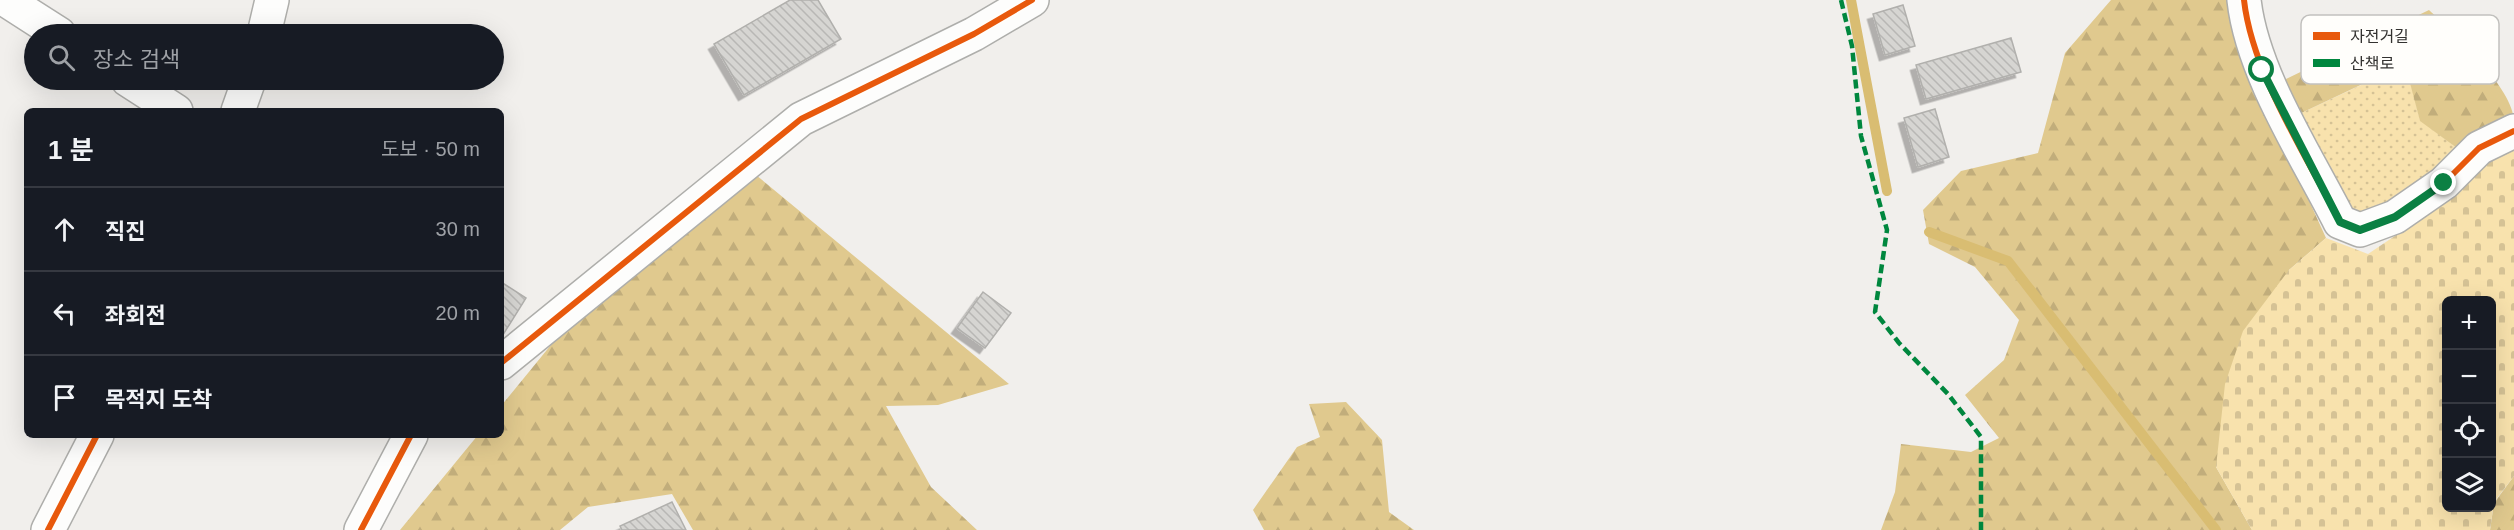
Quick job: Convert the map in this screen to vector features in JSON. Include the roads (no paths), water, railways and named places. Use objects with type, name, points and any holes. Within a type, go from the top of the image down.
[{"type":"street","points":[[6,0],[43,24]]},
{"type":"street","points":[[266,24],[272,0]]},
{"type":"street","points":[[504,361],[801,119],[974,34],[1032,0]]},
{"type":"street","points":[[2244,0],[2247,30],[2262,70],[2340,222],[2360,230],[2395,217],[2444,183],[2479,148],[2514,131]]},
{"type":"street","points":[[143,90],[171,108]]},
{"type":"street","points":[[239,108],[245,90]]},
{"type":"street","points":[[48,530],[95,438]]},
{"type":"street","points":[[361,530],[409,438]]},
{"type":"waterway","points":[[1851,0],[1887,191]]},
{"type":"waterway","points":[[1929,232],[2008,261],[2216,530]]}]
